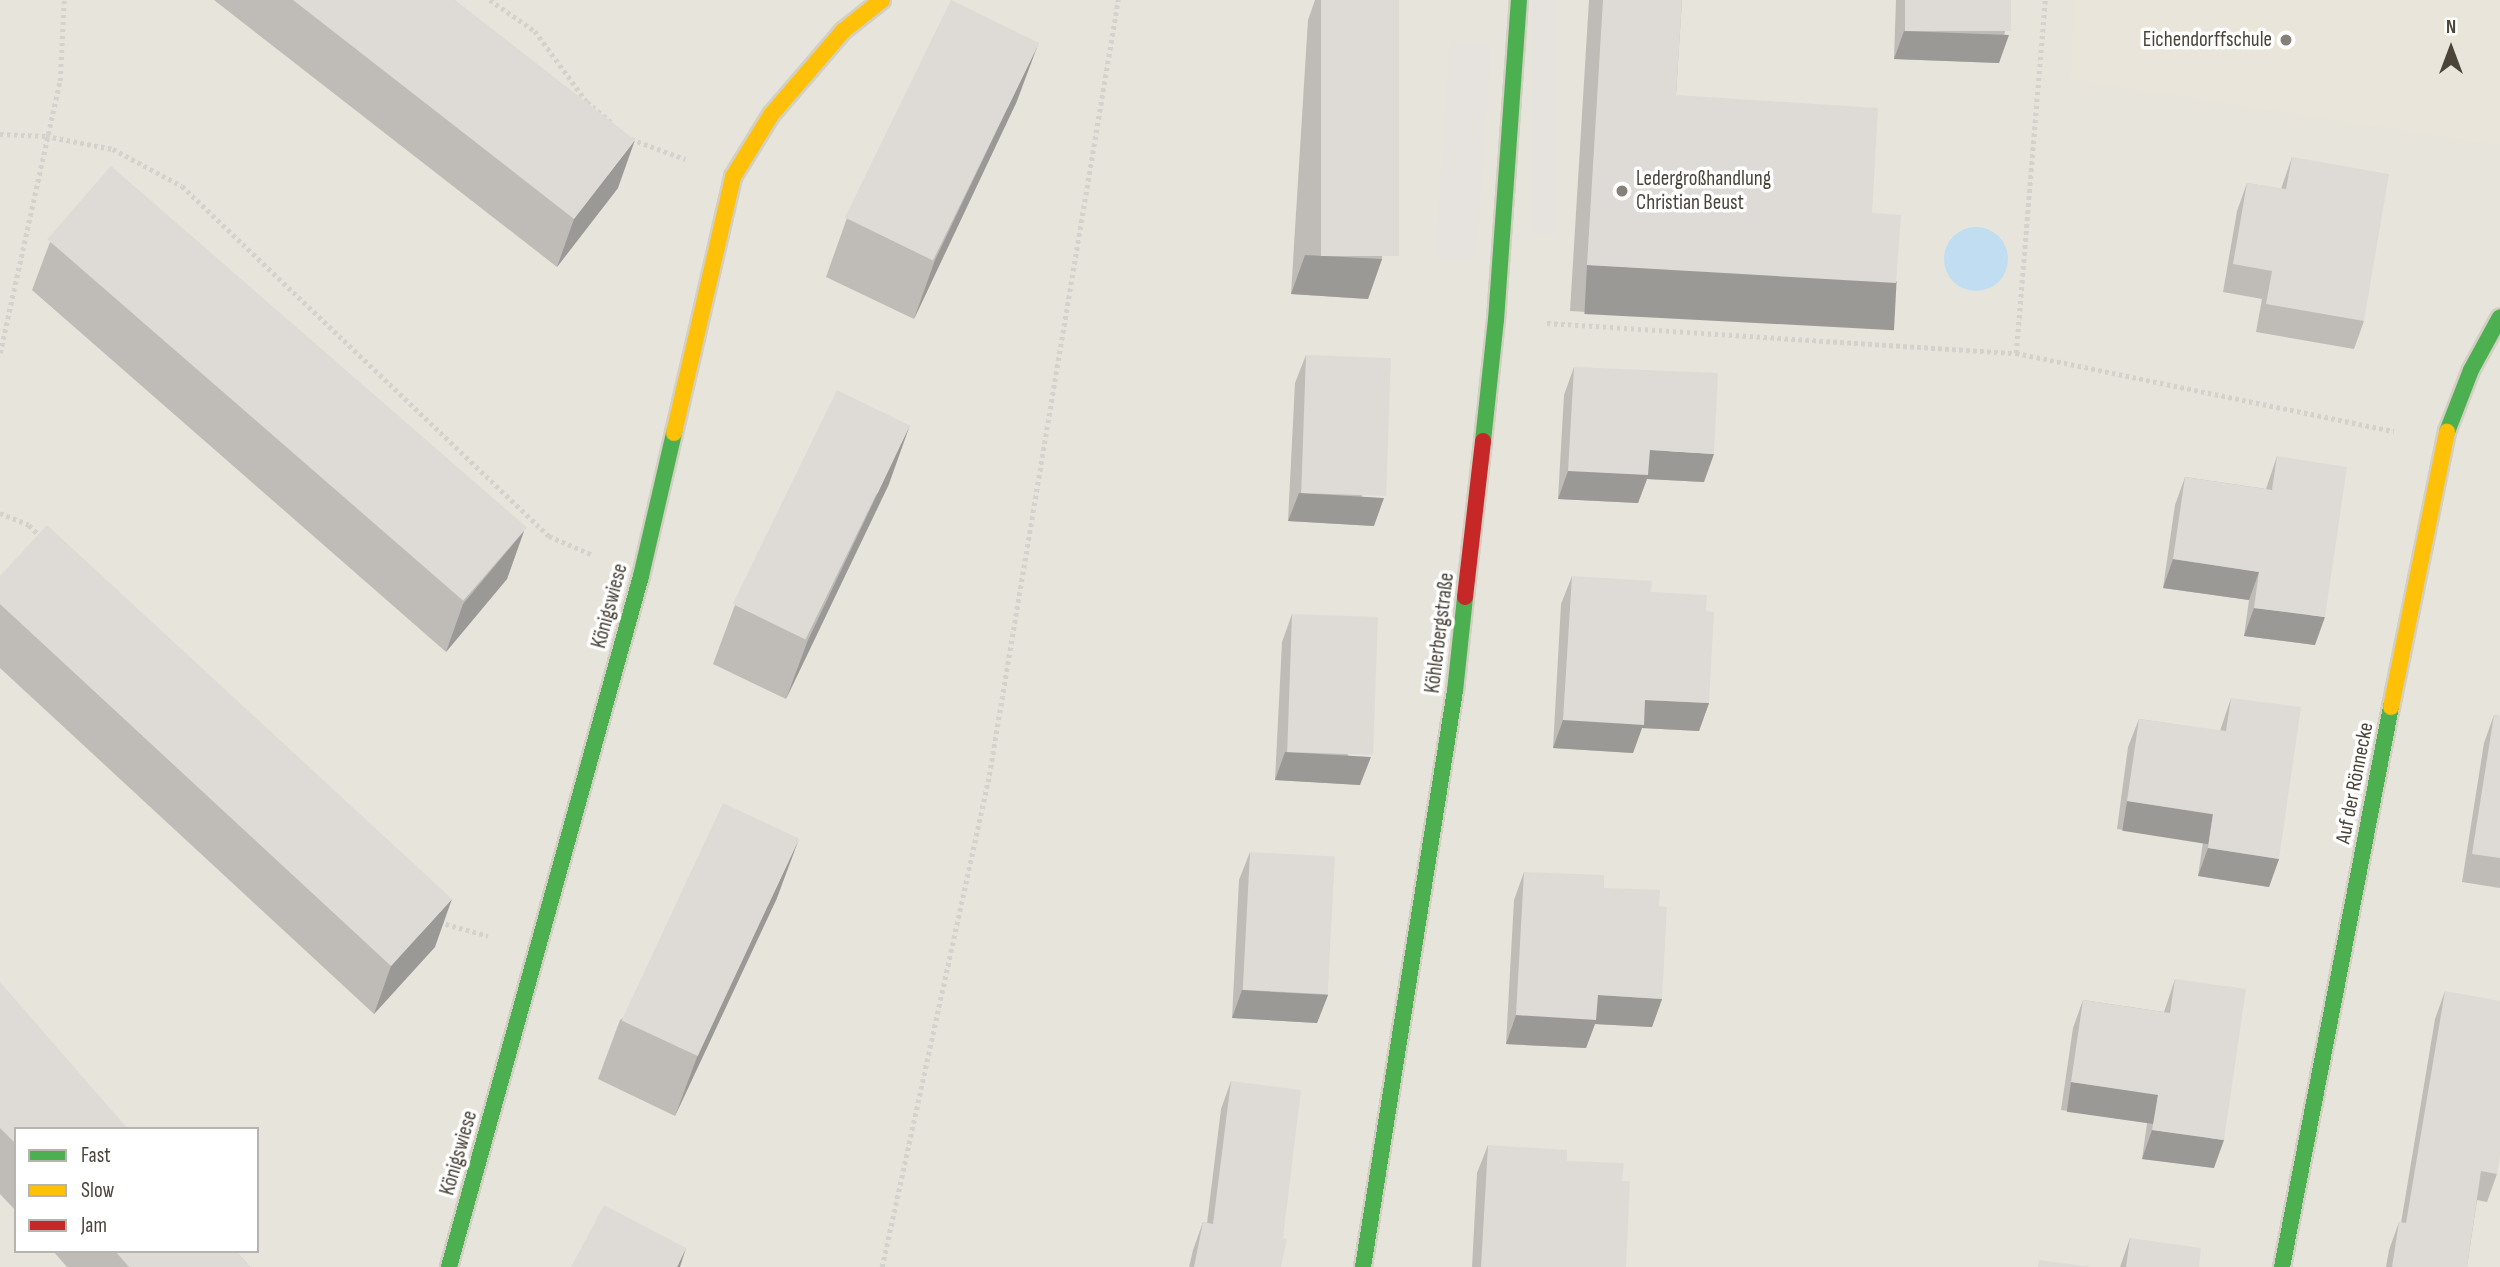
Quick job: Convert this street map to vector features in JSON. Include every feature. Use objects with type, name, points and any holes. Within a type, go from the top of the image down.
[{"type":"street","name":"Königswiese","points":[[449,1267],[641,576],[733,177],[771,115],[844,31],[882,0]]},
{"type":"street","name":"Köhlerbergstraße","points":[[1363,1267],[1455,691],[1496,320],[1519,0]]},
{"type":"street","name":"Auf der Rönnecke","points":[[2282,1267],[2443,441],[2471,370],[2500,317]]},
{"type":"path","points":[[0,354],[60,81],[64,0]]},
{"type":"path","points":[[490,0],[535,31],[587,102],[614,124]]},
{"type":"path","points":[[882,1267],[988,782],[1118,0]]},
{"type":"path","points":[[2016,353],[2045,0]]},
{"type":"path","points":[[622,132],[631,139],[733,177]]},
{"type":"path","points":[[0,134],[46,136],[113,149],[182,186],[549,536],[641,576]]},
{"type":"path","points":[[1496,320],[2016,353],[2443,441]]},
{"type":"path","points":[[0,513],[29,525],[48,544]]},
{"type":"path","points":[[433,921],[537,950]]},
{"type":"shaded area","points":[[0,0],[2500,0],[2500,1267],[0,1267]]},
{"type":"shaded area","points":[[1532,0],[1556,0],[1556,234],[1532,234]]},
{"type":"shaded area","name":"Eichendorffschule","points":[[2074,0],[2500,0],[2500,145],[2071,79]]},
{"type":"shaded area","points":[[1450,42],[1491,45],[1476,261],[1435,259]]},
{"type":"water","points":[[1976,227],[1994,233],[2002,241],[2008,259],[2002,277],[1994,285],[1976,291],[1958,285],[1950,277],[1944,259],[1950,241],[1958,233]]},
{"type":"building","points":[[293,0],[455,0],[635,140],[574,219]]},
{"type":"building","points":[[951,0],[1039,43],[933,260],[845,218]]},
{"type":"building","points":[[1321,0],[1399,0],[1399,256],[1321,256]]},
{"type":"building","points":[[1603,0],[1682,0],[1676,95],[1878,108],[1872,213],[1901,215],[1896,283],[1587,265]]},
{"type":"building","points":[[1905,0],[2011,0],[2011,31],[1905,31]]},
{"type":"building","points":[[2292,157],[2389,174],[2364,321],[2266,304],[2272,271],[2233,264],[2247,183],[2286,189]]},
{"type":"building","points":[[111,166],[527,527],[463,601],[47,239]]},
{"type":"building","points":[[1306,355],[1391,358],[1386,496],[1301,493]]},
{"type":"building","points":[[1574,367],[1718,373],[1714,454],[1650,450],[1648,475],[1568,471]]},
{"type":"building","points":[[837,390],[910,426],[805,639],[733,604]]},
{"type":"building","points":[[2277,456],[2347,467],[2325,617],[2254,608],[2259,572],[2173,559],[2185,477],[2272,490]]},
{"type":"building","points":[[47,525],[452,899],[391,966],[0,604],[0,576]]},
{"type":"building","points":[[1572,576],[1652,581],[1651,592],[1707,595],[1706,611],[1714,612],[1709,703],[1645,700],[1644,725],[1563,720]]},
{"type":"building","points":[[1292,614],[1378,617],[1373,755],[1287,752]]},
{"type":"building","points":[[2231,698],[2301,707],[2279,859],[2208,848],[2213,814],[2127,801],[2139,719],[2226,731]]},
{"type":"building","points":[[2494,715],[2500,716],[2500,858],[2472,854]]},
{"type":"building","points":[[723,803],[799,838],[698,1056],[622,1021]]},
{"type":"building","points":[[1250,852],[1335,856],[1328,994],[1243,990]]},
{"type":"building","points":[[1524,872],[1604,875],[1604,888],[1660,890],[1659,906],[1667,907],[1662,999],[1598,995],[1596,1020],[1516,1015]]},
{"type":"building","points":[[2175,979],[2246,989],[2224,1140],[2152,1130],[2158,1095],[2071,1082],[2083,1000],[2170,1013]]},
{"type":"building","points":[[0,982],[126,1127],[14,1127],[14,1142],[0,1128]]},
{"type":"building","points":[[2445,991],[2500,1001],[2500,1155],[2497,1174],[2481,1171],[2467,1267],[2392,1267],[2399,1222],[2406,1223]]},
{"type":"building","points":[[1231,1081],[1301,1090],[1283,1238],[1287,1239],[1281,1267],[1194,1267],[1203,1222],[1213,1224]]},
{"type":"building","points":[[1488,1145],[1567,1150],[1567,1161],[1624,1163],[1622,1181],[1630,1181],[1626,1267],[1481,1267]]},
{"type":"building","points":[[604,1205],[686,1248],[677,1267],[571,1267]]},
{"type":"building","points":[[2130,1238],[2201,1248],[2199,1267],[2126,1267]]},
{"type":"building","points":[[117,1253],[238,1253],[250,1267],[129,1267]]},
{"type":"building","points":[[2039,1260],[2092,1267],[2038,1267]]},
{"type":"traffic: fast","points":[[1483,441],[1496,320],[1519,0]]},
{"type":"traffic: fast","points":[[2447,432],[2471,370],[2500,317]]},
{"type":"traffic: fast","points":[[449,1267],[641,576],[674,433]]},
{"type":"traffic: fast","points":[[1363,1267],[1455,691],[1465,597]]},
{"type":"traffic: fast","points":[[2282,1267],[2391,707]]},
{"type":"traffic: slow","points":[[674,433],[733,177],[771,115],[843,31],[882,0]]},
{"type":"traffic: slow","points":[[2391,707],[2447,432]]},
{"type":"traffic: jam","points":[[1465,597],[1483,441]]},
{"type":"place","name":"Eichendorffschule","points":[[2286,40]]},
{"type":"place","name":"Ledergroßhandlung Christian Beust","points":[[1622,191]]}]
